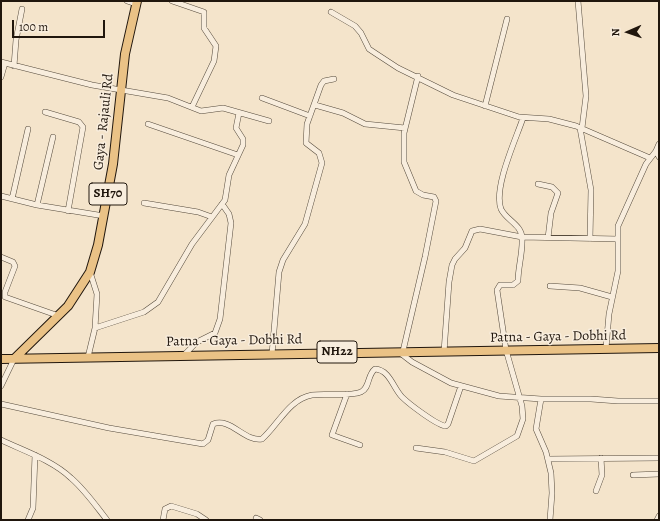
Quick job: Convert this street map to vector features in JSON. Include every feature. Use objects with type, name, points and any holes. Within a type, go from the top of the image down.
[{"type":"main road","name":"Gaya - Rajauli Rd","points":[[14,359],[59,316],[75,297],[90,272],[98,245],[104,216],[116,141],[125,54],[137,3]]},
{"type":"main road","name":"Patna - Gaya - Dobhi Rd","points":[[1,359],[401,351],[444,352],[659,348]]},
{"type":"street","points":[[127,1],[137,3]]},
{"type":"street","points":[[172,1],[204,12],[204,28],[213,38],[216,46],[214,61],[192,107]]},
{"type":"street","points":[[578,1],[586,89],[581,128],[592,190],[590,239]]},
{"type":"street","points":[[14,66],[16,40],[22,9]]},
{"type":"street","points":[[331,12],[355,26],[361,33],[369,49],[375,54],[398,68],[418,76],[453,95],[524,118],[557,121],[581,128],[650,158]]},
{"type":"street","points":[[485,106],[507,20]]},
{"type":"street","points":[[1,77],[3,62],[92,85],[168,98],[206,111],[223,108],[269,121]]},
{"type":"street","points":[[418,76],[405,128],[404,162],[414,188],[418,193],[434,196],[436,202],[401,351],[425,370],[461,386],[499,396],[541,399],[659,401]]},
{"type":"street","points":[[272,354],[279,272],[283,260],[305,224],[322,167],[319,153],[306,143],[305,138],[310,116],[321,84],[324,81],[334,80]]},
{"type":"street","points":[[262,98],[310,116]]},
{"type":"street","points":[[315,105],[343,114],[364,124],[405,128]]},
{"type":"street","points":[[45,112],[79,122],[83,127],[68,211]]},
{"type":"street","points":[[95,328],[144,312],[158,302],[192,244],[222,204],[226,195],[229,175],[243,142],[236,128],[239,113]]},
{"type":"street","points":[[416,448],[445,452],[474,461],[517,436],[522,418],[519,398],[506,350],[497,290],[500,285],[513,285],[518,281],[522,237],[518,228],[502,211],[500,199],[504,173],[524,118]]},
{"type":"street","points":[[148,124],[238,154]]},
{"type":"street","points":[[12,199],[28,129]]},
{"type":"street","points":[[37,205],[53,137]]},
{"type":"street","points":[[606,348],[607,325],[618,271],[618,239],[621,220],[650,158],[656,151],[659,144]]},
{"type":"street","points":[[656,151],[659,157]]},
{"type":"street","points":[[538,184],[552,187],[558,193],[551,213],[548,238]]},
{"type":"street","points":[[1,196],[37,205],[104,216]]},
{"type":"street","points":[[144,203],[198,212],[212,217]]},
{"type":"street","points":[[184,355],[197,342],[215,333],[220,319],[232,223],[229,214],[222,204]]},
{"type":"street","points":[[444,352],[449,282],[452,265],[455,259],[465,248],[470,233],[476,229],[522,237],[618,239]]},
{"type":"street","points":[[1,257],[13,262],[15,266],[5,292],[5,297],[59,316]]},
{"type":"street","points":[[88,357],[95,328],[97,294],[90,272]]},
{"type":"street","points":[[550,286],[580,288],[612,297]]},
{"type":"street","points":[[1,386],[14,359]]},
{"type":"street","points":[[1,404],[109,428],[203,444],[208,440],[214,423],[227,424],[251,438],[262,439],[291,406],[304,397],[363,392],[367,387],[372,372],[378,369],[388,376],[407,402],[439,424],[446,426],[450,419],[461,386]]},
{"type":"street","points":[[347,394],[332,435],[360,445]]},
{"type":"street","points":[[541,399],[536,429],[548,459],[552,482],[550,520]]},
{"type":"street","points":[[1,440],[48,462],[71,478],[108,520]]},
{"type":"street","points":[[28,520],[33,508],[35,456]]},
{"type":"street","points":[[596,491],[602,475],[601,458]]},
{"type":"street","points":[[548,459],[659,458]]},
{"type":"street","points":[[633,475],[659,474]]},
{"type":"street","points":[[163,520],[165,508],[171,506],[197,514],[206,520]]},
{"type":"street","points":[[657,520],[659,516]]}]
